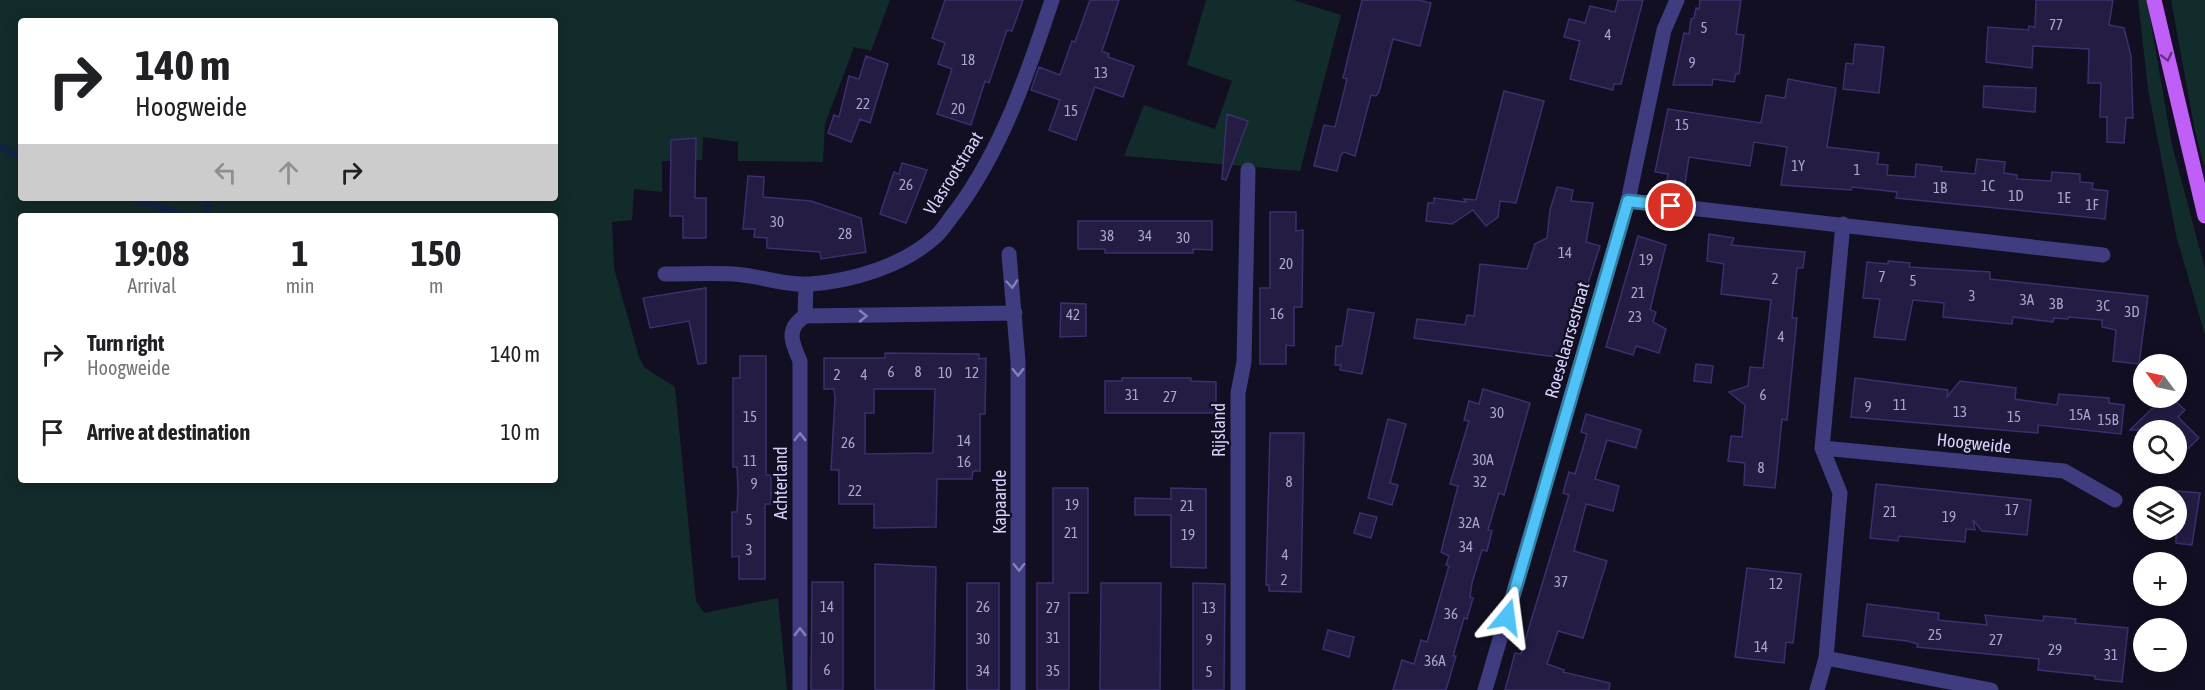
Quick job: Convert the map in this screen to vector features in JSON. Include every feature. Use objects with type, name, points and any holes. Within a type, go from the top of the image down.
[{"type":"main road","points":[[2154,0],[2205,216]]},
{"type":"street","name":"Vlasrootstraat","points":[[665,274],[733,274],[806,284],[868,273],[916,250],[936,236],[990,159],[1052,0]]},
{"type":"street","name":"Roeselaarsestraat","points":[[1485,690],[1628,201],[1664,30],[1677,0]]},
{"type":"street","name":"Rijsland","points":[[1238,690],[1238,393],[1244,362],[1248,170]]},
{"type":"street","points":[[1628,201],[2103,255]]},
{"type":"street","points":[[1817,690],[1826,658],[1840,493],[1822,448],[1843,224]]},
{"type":"street","name":"Kapaarde","points":[[1009,254],[1015,313],[1018,397],[1018,690]]},
{"type":"street","name":"Achterland","points":[[800,690],[800,361],[791,343],[791,332],[797,321],[805,316],[806,284]]},
{"type":"street","points":[[805,316],[1015,313]]},
{"type":"street","name":"Hoogweide","points":[[1822,448],[2064,471],[2115,500]]},
{"type":"street","points":[[1826,658],[1991,690]]},
{"type":"green space","points":[[0,0],[890,0],[871,51],[854,47],[825,124],[823,162],[738,161],[738,142],[703,137],[702,160],[662,161],[662,192],[634,189],[632,220],[612,222],[614,268],[639,357],[645,368],[675,387],[696,601],[704,613],[778,598],[787,690],[0,690]]},
{"type":"green space","points":[[1206,0],[1293,0],[1341,15],[1300,171],[1124,156],[1144,105],[1215,129],[1232,81],[1187,65]]},
{"type":"green space","points":[[2138,0],[2147,0],[2172,145],[2205,269],[2205,335],[2176,235],[2148,89]]},
{"type":"green space","points":[[2171,0],[2205,0],[2205,170],[2195,131]]},
{"type":"building","points":[[945,0],[1023,0],[1012,31],[1007,30],[989,83],[985,81],[971,125],[937,114],[952,69],[938,64],[945,43],[932,38]]},
{"type":"building","points":[[1090,0],[1119,0],[1102,51],[1109,54],[1108,57],[1134,66],[1123,97],[1095,87],[1076,140],[1049,130],[1060,100],[1031,90],[1039,67],[1060,75]]},
{"type":"building","points":[[1362,0],[1418,0],[1431,3],[1420,46],[1393,39],[1379,92],[1376,96],[1371,95],[1355,156],[1344,152],[1337,171],[1314,166],[1324,125],[1335,127],[1347,79],[1343,78]]},
{"type":"building","points":[[1618,0],[1643,0],[1621,84],[1614,84],[1613,90],[1570,79],[1580,41],[1564,37],[1569,19],[1585,23],[1590,6],[1615,12]]},
{"type":"building","points":[[1700,0],[1741,0],[1736,34],[1744,35],[1739,74],[1736,74],[1734,82],[1713,79],[1712,85],[1673,85],[1684,33],[1689,34],[1691,19],[1694,18],[1696,8],[1699,9]]},
{"type":"building","points":[[2036,0],[2113,0],[2109,25],[2124,28],[2131,56],[2133,118],[2126,118],[2124,143],[2107,142],[2107,117],[2100,117],[2101,83],[2088,83],[2089,49],[2033,46],[2032,68],[1986,62],[1988,27],[2028,30],[2029,26],[2035,27]]},
{"type":"building","points":[[1855,44],[1884,47],[1879,93],[1843,89],[1846,63],[1853,64]]},
{"type":"building","points":[[866,56],[888,64],[870,123],[860,119],[851,142],[828,133],[834,115],[839,117],[849,76],[859,79]]},
{"type":"building","points":[[1788,79],[1836,88],[1827,147],[1879,153],[1877,164],[1888,165],[1887,175],[1915,177],[1916,164],[1942,167],[1941,171],[1975,174],[1977,159],[2005,162],[2004,173],[2017,175],[2017,179],[2051,181],[2052,172],[2080,174],[2080,182],[2093,183],[2092,189],[2108,191],[2105,219],[1896,198],[1897,192],[1852,187],[1851,190],[1781,185],[1787,147],[1754,142],[1750,166],[1689,157],[1684,190],[1666,187],[1668,174],[1655,172],[1668,109],[1761,123],[1766,95],[1785,98]]},
{"type":"building","points":[[1984,86],[2036,88],[2035,112],[1983,107]]},
{"type":"building","points":[[1504,91],[1544,101],[1516,203],[1500,201],[1498,217],[1486,226],[1473,210],[1452,224],[1426,221],[1428,203],[1434,203],[1434,198],[1466,202],[1464,199],[1476,200]]},
{"type":"building","points":[[1227,114],[1248,121],[1226,180],[1222,179]]},
{"type":"building","points":[[696,138],[695,198],[706,198],[706,238],[683,238],[683,216],[670,216],[671,140]]},
{"type":"building","points":[[902,163],[927,170],[906,223],[880,214],[894,172],[899,174]]},
{"type":"building","points":[[748,176],[764,177],[763,197],[811,201],[861,218],[866,252],[821,259],[820,252],[767,248],[767,238],[754,237],[755,229],[743,229]]},
{"type":"building","points":[[1557,187],[1573,190],[1571,201],[1593,203],[1586,242],[1600,246],[1564,358],[1414,338],[1417,319],[1465,325],[1467,315],[1474,316],[1480,264],[1527,269],[1535,244],[1547,238],[1550,210]]},
{"type":"building","points":[[1270,212],[1296,212],[1296,231],[1303,230],[1302,307],[1294,307],[1294,346],[1286,345],[1286,364],[1260,364],[1260,288],[1270,288]]},
{"type":"building","points":[[1078,221],[1212,221],[1212,250],[1193,249],[1193,253],[1105,253],[1105,249],[1078,249]]},
{"type":"building","points":[[1709,234],[1734,238],[1731,245],[1805,252],[1803,268],[1797,268],[1792,318],[1797,318],[1787,420],[1782,419],[1775,488],[1744,485],[1745,463],[1728,461],[1731,436],[1742,437],[1745,405],[1729,392],[1748,386],[1750,367],[1763,368],[1771,300],[1721,294],[1724,264],[1707,261]]},
{"type":"building","points":[[1638,236],[1666,245],[1650,310],[1656,312],[1653,322],[1666,329],[1659,353],[1636,346],[1633,355],[1606,347]]},
{"type":"building","points":[[1888,261],[1910,263],[1909,267],[1990,272],[1990,279],[2148,296],[2140,354],[2133,354],[2133,363],[2113,361],[2116,330],[2102,327],[2102,320],[2069,317],[2068,319],[2054,318],[2053,322],[2013,317],[2012,324],[1943,317],[1944,303],[1913,300],[1905,340],[1874,337],[1880,299],[1863,298],[1867,262],[1888,264]]},
{"type":"building","points":[[706,288],[706,363],[698,364],[689,321],[650,328],[643,298]]},
{"type":"building","points":[[1061,303],[1086,304],[1086,336],[1060,337]]},
{"type":"building","points":[[1348,309],[1374,313],[1362,374],[1340,370],[1341,365],[1335,365],[1336,346],[1342,346]]},
{"type":"building","points":[[885,353],[979,354],[979,359],[986,358],[985,414],[980,414],[980,471],[973,471],[972,479],[937,479],[936,527],[874,528],[874,504],[839,504],[839,470],[831,470],[835,398],[834,389],[824,389],[824,358],[885,358]],"holes":[[[874,389],[935,389],[933,453],[865,454],[865,413],[874,413]]]},
{"type":"building","points":[[740,356],[766,356],[766,475],[771,475],[771,504],[765,504],[765,579],[739,579],[739,556],[732,557],[732,512],[737,512],[738,490],[737,467],[733,467],[733,378],[740,378]]},
{"type":"building","points":[[1696,364],[1713,366],[1711,383],[1694,381]]},
{"type":"building","points":[[1122,378],[1191,378],[1191,381],[1216,382],[1216,413],[1105,413],[1105,381],[1122,381]]},
{"type":"building","points":[[1855,378],[1948,390],[1947,397],[1960,381],[2016,388],[2015,399],[2057,405],[2059,394],[2109,398],[2109,403],[2124,405],[2121,434],[2038,425],[2038,433],[1851,417]]},
{"type":"building","points":[[1483,389],[1530,403],[1504,495],[1499,493],[1488,530],[1492,531],[1487,551],[1482,550],[1472,583],[1470,597],[1473,598],[1467,619],[1464,618],[1446,690],[1393,690],[1402,660],[1414,664],[1421,640],[1427,642],[1449,566],[1446,565],[1449,556],[1441,552],[1458,486],[1450,484],[1469,421],[1464,420],[1469,401],[1479,404]]},
{"type":"building","points":[[2153,408],[2183,408],[2185,410],[2178,417],[2181,420],[2140,420]]},
{"type":"building","points":[[1586,414],[1641,430],[1636,448],[1607,440],[1595,479],[1619,486],[1613,511],[1586,504],[1574,551],[1607,561],[1583,638],[1558,631],[1547,664],[1564,670],[1563,672],[1610,683],[1609,690],[1505,690],[1515,653],[1521,654],[1569,495],[1563,493],[1569,472],[1575,474],[1587,434],[1581,432]]},
{"type":"building","points":[[1388,419],[1406,424],[1390,483],[1398,485],[1392,505],[1368,498]]},
{"type":"building","points":[[2187,426],[2199,438],[2187,449]]},
{"type":"building","points":[[1270,433],[1304,433],[1301,592],[1269,591],[1269,585],[1266,585]]},
{"type":"building","points":[[1876,484],[2031,500],[2027,535],[1982,531],[1973,520],[1975,530],[1966,529],[1965,542],[1899,536],[1898,541],[1870,538]]},
{"type":"building","points":[[1053,488],[1088,488],[1088,593],[1069,593],[1069,690],[1037,690],[1037,583],[1053,583]]},
{"type":"building","points":[[1171,488],[1206,489],[1206,568],[1171,567],[1171,515],[1135,515],[1135,498],[1171,499]]},
{"type":"building","points":[[2187,492],[2200,493],[2192,545],[2176,543],[2176,540],[2187,540]]},
{"type":"building","points":[[1360,513],[1377,517],[1371,538],[1354,533]]},
{"type":"building","points":[[875,564],[936,567],[934,690],[875,690]]},
{"type":"building","points":[[1747,568],[1801,574],[1793,643],[1786,642],[1784,663],[1735,657]]},
{"type":"building","points":[[812,582],[843,582],[843,690],[811,690]]},
{"type":"building","points":[[967,583],[999,583],[999,690],[967,690]]},
{"type":"building","points":[[1101,583],[1161,583],[1160,690],[1100,690]]},
{"type":"building","points":[[1193,583],[1225,584],[1224,690],[1193,690]]},
{"type":"building","points":[[1867,604],[1939,613],[1938,620],[1987,625],[1985,615],[2043,621],[2044,616],[2076,619],[2075,623],[2128,628],[2122,682],[2095,679],[2095,676],[2038,670],[2039,659],[1917,647],[1918,644],[1907,641],[1863,636]]},
{"type":"building","points":[[1328,630],[1354,637],[1349,657],[1323,649]]},
{"type":"waterway","points":[[0,147],[18,156]]},
{"type":"waterway","points":[[140,201],[178,213]]},
{"type":"waterway","points":[[207,213],[209,201]]},
{"type":"route","points":[[1507,617],[1628,201],[1671,206]]}]
